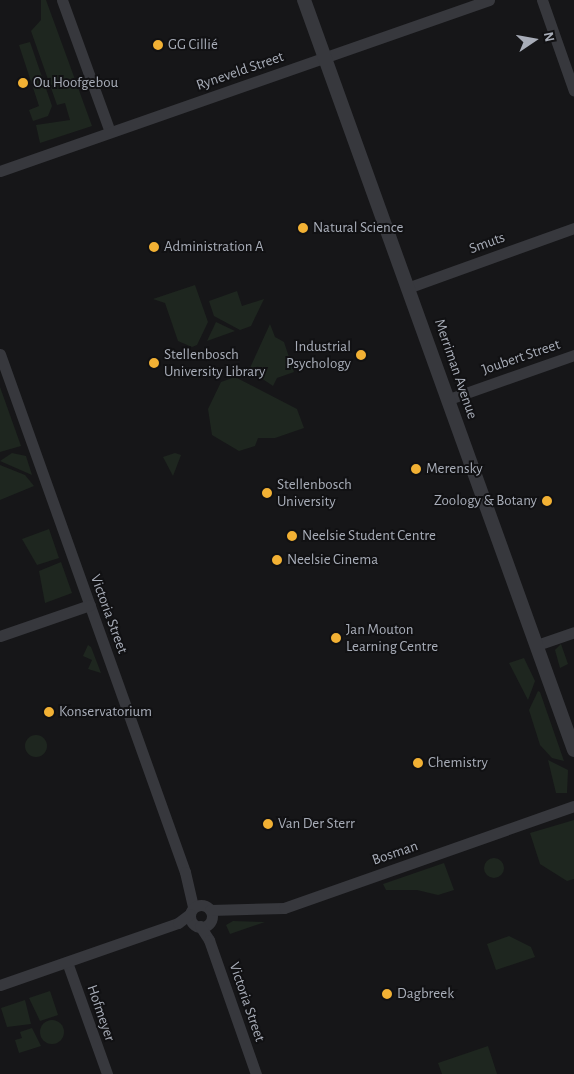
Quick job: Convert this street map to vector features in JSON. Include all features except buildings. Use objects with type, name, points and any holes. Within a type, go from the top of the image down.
[{"type":"street","points":[[62,0],[110,132]]},
{"type":"street","name":"Merriman Avenue","points":[[304,0],[410,287],[574,750]]},
{"type":"street","name":"Ryneveld Street","points":[[0,171],[489,0]]},
{"type":"street","points":[[542,0],[574,91]]},
{"type":"street","name":"Smuts","points":[[410,287],[574,228]]},
{"type":"street","name":"Victoria Street","points":[[0,354],[256,1074]]},
{"type":"street","name":"Joubert Street","points":[[449,399],[574,355]]},
{"type":"street","points":[[0,636],[90,605]]},
{"type":"street","points":[[536,645],[574,632]]},
{"type":"street","name":"Bosman","points":[[0,986],[201,916],[223,912],[284,908],[574,806]]},
{"type":"street","name":"Hofmeyer","points":[[68,962],[106,1074]]},
{"type":"shaded area","points":[[41,0],[46,0],[92,126],[40,143],[36,125],[70,120],[65,103],[57,105],[31,31],[41,20]]},
{"type":"shaded area","points":[[30,42],[52,106],[48,116],[33,121],[29,110],[39,106],[19,45]]},
{"type":"shaded area","points":[[195,285],[208,322],[197,345],[192,347],[178,341],[165,303],[153,299]]},
{"type":"shaded area","points":[[237,291],[242,306],[264,299],[251,326],[240,330],[214,316],[209,301]]},
{"type":"shaded area","points":[[216,322],[235,331],[207,341]]},
{"type":"shaded area","points":[[270,324],[275,337],[284,342],[294,372],[277,378],[273,386],[249,370]]},
{"type":"shaded area","points":[[235,377],[297,409],[304,428],[275,438],[258,438],[255,446],[239,451],[212,435],[208,409],[221,382]]},
{"type":"shaded area","points":[[0,387],[21,446],[0,452]]},
{"type":"shaded area","points":[[12,453],[26,456],[32,475],[0,461]]},
{"type":"shaded area","points":[[175,453],[181,455],[173,476],[163,457]]},
{"type":"shaded area","points":[[0,465],[25,475],[34,486],[0,500]]},
{"type":"shaded area","points":[[49,529],[59,558],[37,565],[22,539]]},
{"type":"shaded area","points":[[61,562],[72,593],[45,603],[39,571]]},
{"type":"shaded area","points":[[561,644],[568,664],[560,668],[555,650]]},
{"type":"shaded area","points":[[88,645],[91,647],[101,673],[88,669],[92,660],[83,656]]},
{"type":"shaded area","points":[[524,658],[535,681],[528,700],[509,663]]},
{"type":"shaded area","points":[[538,691],[540,692],[564,761],[552,758],[540,745],[529,710]]},
{"type":"shaded area","points":[[36,735],[44,738],[47,746],[44,754],[36,757],[28,754],[25,746],[28,738]]},
{"type":"shaded area","points":[[548,760],[568,770],[567,793],[556,793]]},
{"type":"shaded area","points":[[574,820],[574,879],[567,881],[540,864],[530,833]]},
{"type":"shaded area","points":[[494,858],[501,861],[504,868],[501,875],[494,878],[487,875],[484,868],[487,861]]},
{"type":"shaded area","points":[[444,863],[454,890],[438,895],[417,890],[386,890],[383,884]]},
{"type":"shaded area","points":[[233,921],[265,922],[230,934],[226,925]]},
{"type":"shaded area","points":[[509,936],[531,947],[535,957],[496,970],[487,944]]},
{"type":"shaded area","points":[[50,991],[58,1015],[40,1021],[29,998]]},
{"type":"shaded area","points":[[25,1000],[31,1024],[7,1027],[1,1008]]},
{"type":"shaded area","points":[[52,1020],[60,1024],[64,1032],[60,1040],[52,1044],[44,1040],[40,1032],[44,1024]]},
{"type":"shaded area","points":[[32,1028],[41,1046],[19,1053],[15,1040],[22,1038],[20,1032]]},
{"type":"shaded area","points":[[488,1046],[497,1074],[442,1074],[438,1063]]},
{"type":"place","name":"GG Cillié","points":[[158,45]]},
{"type":"place","name":"Ou Hoofgebou","points":[[23,83]]},
{"type":"place","name":"Natural Science","points":[[303,228]]},
{"type":"place","name":"Administration A","points":[[154,247]]},
{"type":"place","name":"Industrial Psychology","points":[[361,355]]},
{"type":"place","name":"Stellenbosch University Library","points":[[154,363]]},
{"type":"place","name":"Merensky","points":[[416,469]]},
{"type":"place","name":"Stellenbosch University","points":[[267,493]]},
{"type":"place","name":"Zoology & Botany","points":[[547,501]]},
{"type":"place","name":"Neelsie Student Centre","points":[[292,536]]},
{"type":"place","name":"Neelsie Cinema","points":[[277,560]]},
{"type":"place","name":"Jan Mouton Learning Centre","points":[[336,638]]},
{"type":"place","name":"Konservatorium","points":[[49,712]]},
{"type":"place","name":"Chemistry","points":[[418,763]]},
{"type":"place","name":"Van Der Sterr","points":[[268,824]]},
{"type":"place","name":"Dagbreek","points":[[387,994]]}]
